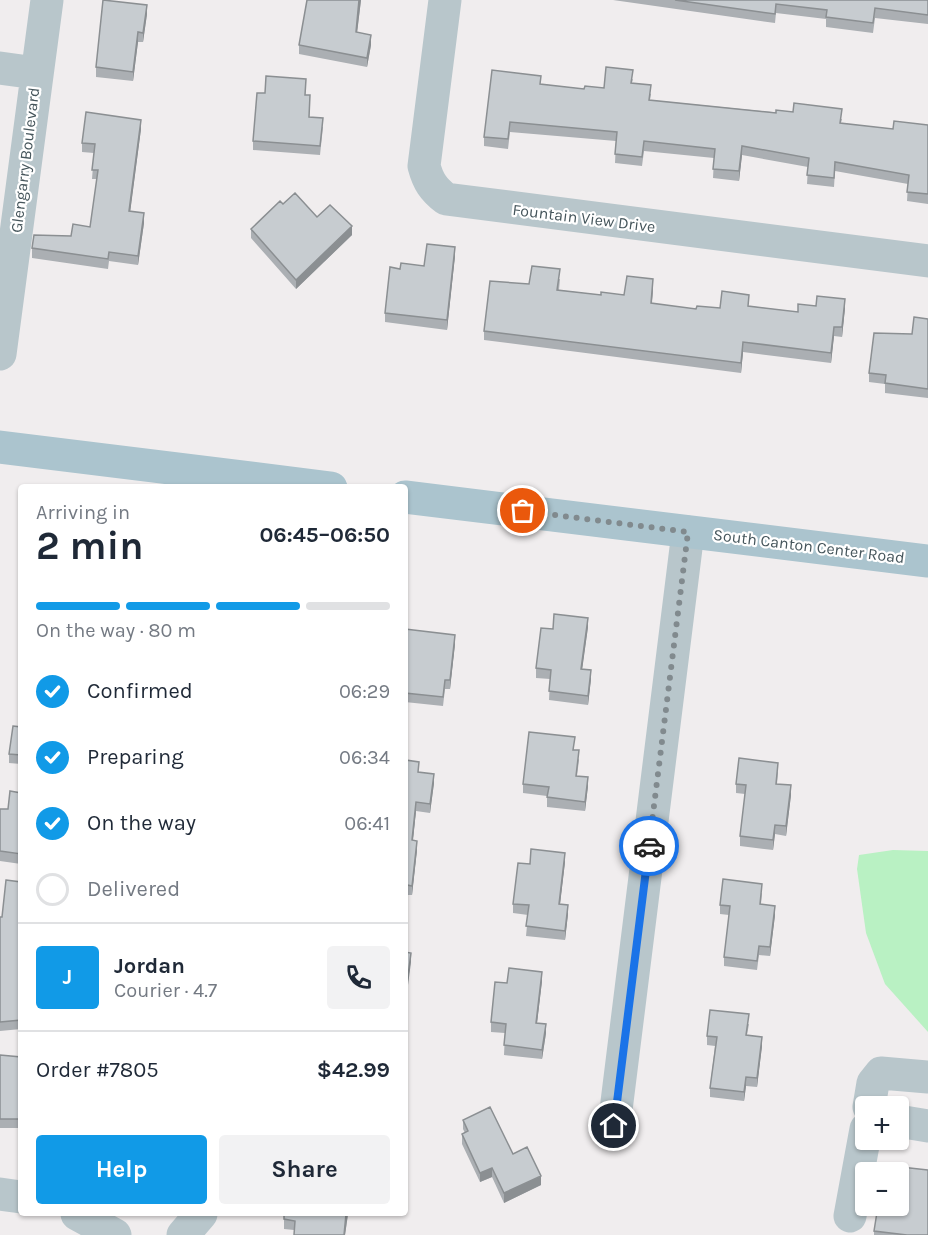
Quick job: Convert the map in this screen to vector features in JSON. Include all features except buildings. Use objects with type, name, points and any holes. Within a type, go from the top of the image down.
[{"type":"main road","points":[[0,447],[299,484]]},
{"type":"main road","name":"South Canton Center Road","points":[[408,497],[928,561]]},
{"type":"street","name":"Glengarry Boulevard","points":[[0,354],[47,0]]},
{"type":"street","name":"Fountain View Drive","points":[[445,0],[424,166],[435,191],[446,199],[928,261]]},
{"type":"street","name":"Glengarry Boulevard","points":[[0,68],[36,73]]},
{"type":"street","points":[[614,1126],[688,532]]},
{"type":"street","points":[[871,1096],[873,1083],[880,1072],[928,1077]]},
{"type":"street","points":[[909,1123],[928,1126]]},
{"type":"street","points":[[850,1216],[862,1150]]},
{"type":"street","points":[[0,1194],[18,1197]]},
{"type":"street","points":[[81,1216],[115,1235]]},
{"type":"street","points":[[183,1235],[199,1216]]},
{"type":"green space","points":[[893,850],[928,851],[928,1032],[885,984],[866,933],[857,869],[859,855]]},
{"type":"way so far","points":[[523,511],[688,532],[649,846]]},
{"type":"route","points":[[614,1126],[649,846]]}]
